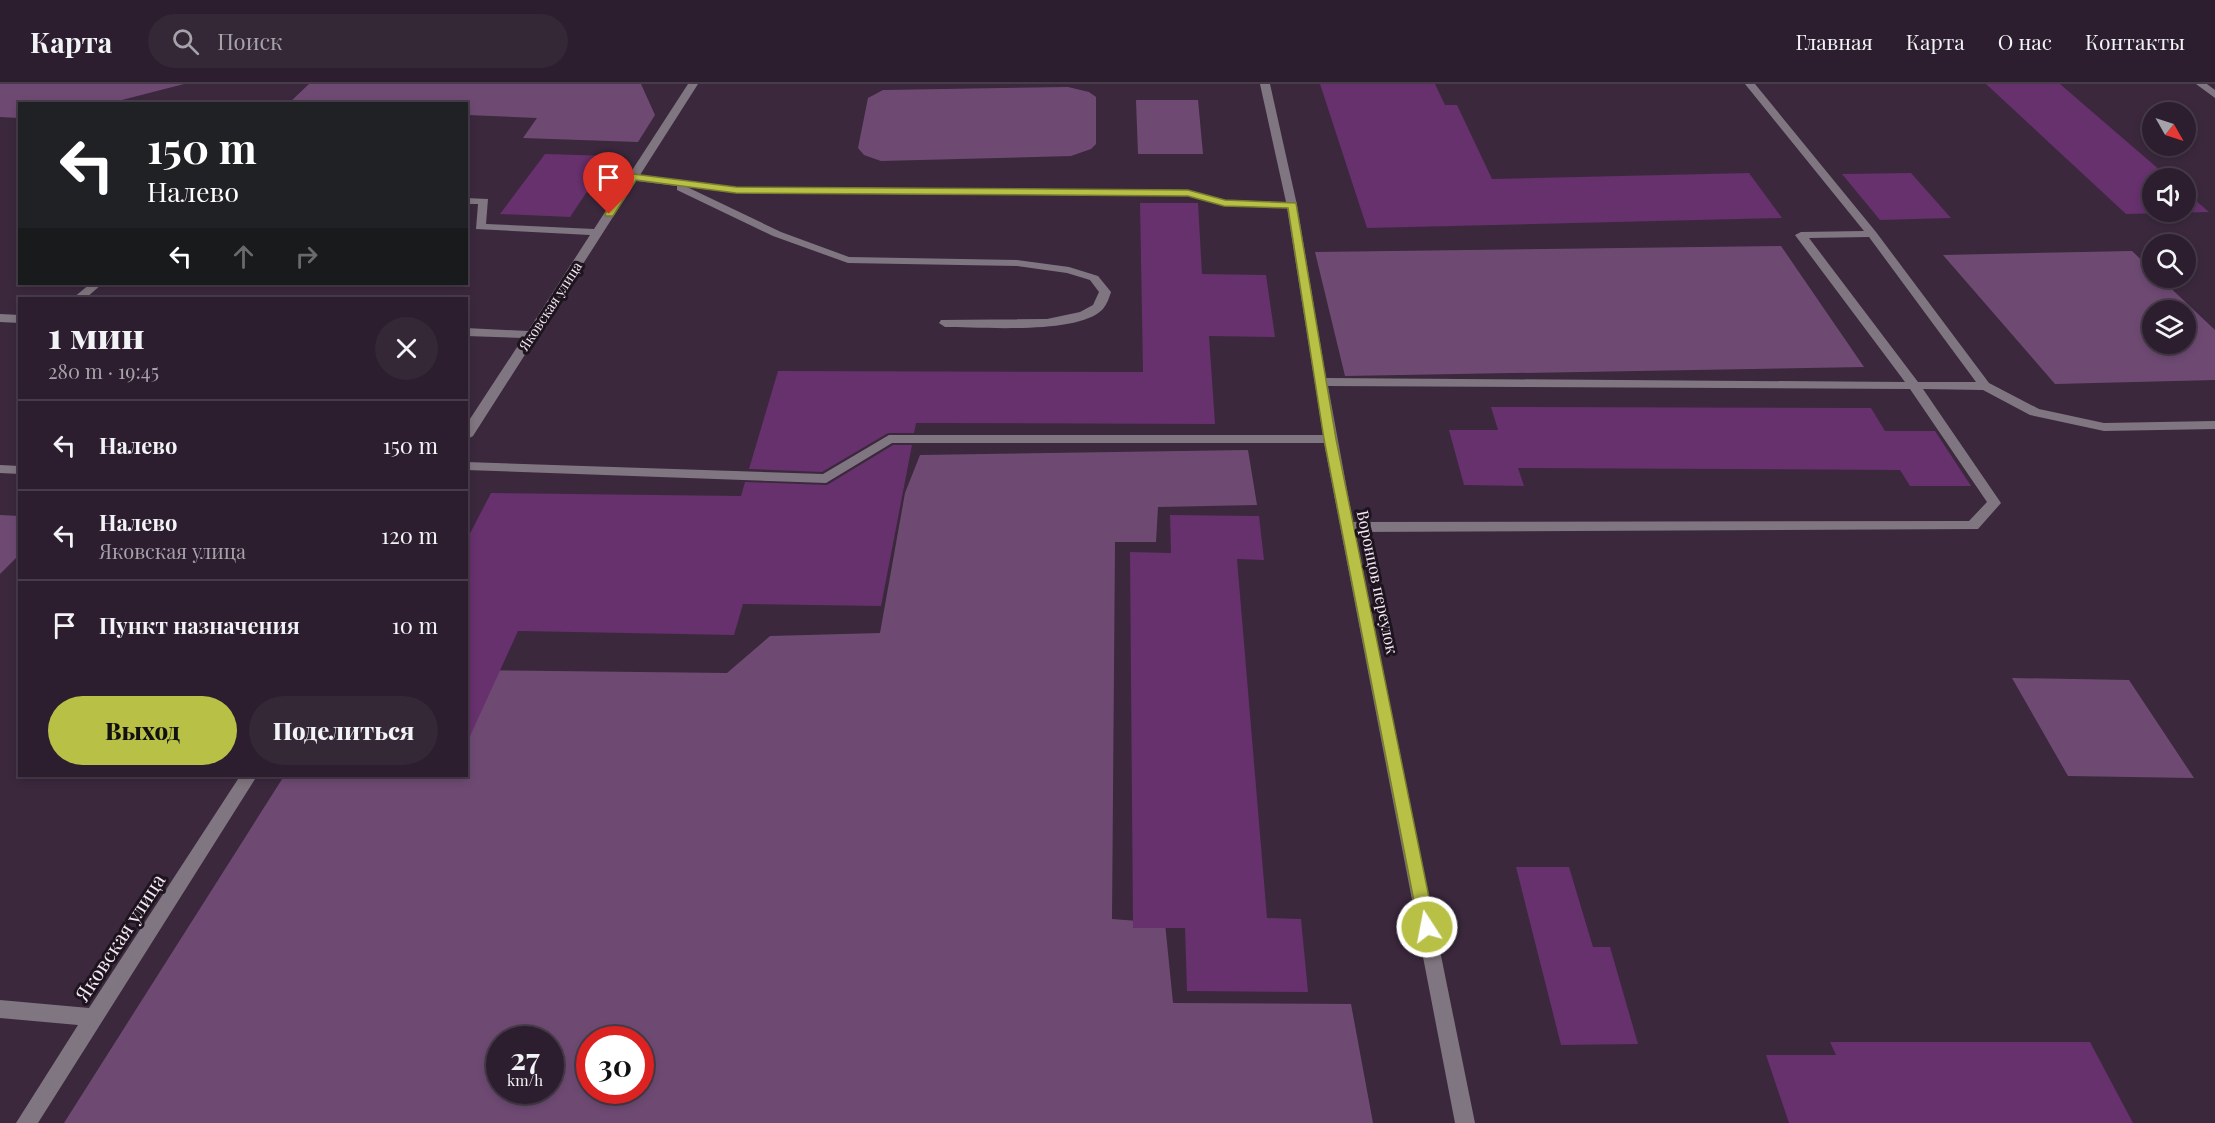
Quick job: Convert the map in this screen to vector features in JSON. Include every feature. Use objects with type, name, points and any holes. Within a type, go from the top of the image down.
[{"type":"street","name":"Яковская улица","points":[[468,433],[693,84]]},
{"type":"street","name":"Воронцов переулок","points":[[1265,84],[1292,205],[1330,439],[1389,724],[1465,1123]]},
{"type":"street","points":[[1750,84],[1872,234],[1985,386]]},
{"type":"street","points":[[2201,84],[2215,95]]},
{"type":"street","points":[[633,177],[736,190],[1188,193],[1224,203],[1292,205]]},
{"type":"street","points":[[667,181],[777,234],[848,260],[1017,263],[1069,270],[1094,278],[1106,292],[1098,308],[1077,318],[1033,323],[945,323]]},
{"type":"street","points":[[468,201],[484,201],[480,227],[598,232]]},
{"type":"street","points":[[1347,527],[1973,526],[1994,502],[1913,384],[1801,235],[1872,234]]},
{"type":"street","points":[[80,297],[95,285]]},
{"type":"street","points":[[0,318],[18,319]]},
{"type":"street","points":[[468,332],[531,335]]},
{"type":"street","points":[[1320,382],[1985,386],[2035,412],[2103,427],[2215,425]]},
{"type":"street","points":[[468,466],[826,479],[889,439],[1330,439]]},
{"type":"street","points":[[0,469],[18,470]]},
{"type":"street","name":"Яковская улица","points":[[26,1123],[248,777]]},
{"type":"street","points":[[0,1009],[94,1017]]},
{"type":"shaded area","points":[[0,84],[184,84],[118,101],[18,102],[18,118],[0,117]]},
{"type":"shaded area","points":[[309,84],[641,84],[655,115],[638,142],[523,138],[537,118],[468,115],[468,102],[290,102]]},
{"type":"shaded area","points":[[1068,87],[1089,92],[1096,97],[1096,144],[1091,149],[1071,156],[881,161],[864,155],[858,148],[868,98],[883,90]]},
{"type":"shaded area","points":[[1136,100],[1198,100],[1203,154],[1138,154]]},
{"type":"shaded area","points":[[1781,246],[1864,367],[1345,376],[1315,252]]},
{"type":"shaded area","points":[[2132,251],[2142,260],[2142,288],[2171,288],[2183,300],[2142,300],[2142,354],[2196,354],[2196,312],[2215,330],[2215,380],[2055,384],[1943,255]]},
{"type":"shaded area","points":[[1248,450],[1257,505],[1158,507],[1156,542],[1115,542],[1112,919],[1165,923],[1173,1003],[1351,1004],[1373,1123],[64,1123],[283,777],[468,777],[468,670],[727,673],[770,636],[880,633],[905,493],[920,455]]},
{"type":"shaded area","points":[[0,515],[18,516],[18,556],[0,574]]},
{"type":"shaded area","points":[[2012,678],[2129,680],[2194,778],[2068,776]]},
{"type":"building","points":[[1320,84],[1435,84],[1445,105],[1457,105],[1492,179],[1749,173],[1782,218],[1367,228]]},
{"type":"building","points":[[1986,84],[2060,84],[2157,168],[2142,168],[2142,214],[2126,214]]},
{"type":"building","points":[[545,154],[611,156],[570,217],[500,214]]},
{"type":"building","points":[[1911,173],[1951,218],[1880,220],[1842,174]]},
{"type":"building","points":[[2196,201],[2209,212],[2196,212]]},
{"type":"building","points":[[1140,203],[1198,203],[1202,274],[1266,275],[1275,337],[1209,336],[1215,424],[916,423],[914,433],[888,433],[822,472],[749,469],[778,371],[1143,372]]},
{"type":"building","points":[[1491,407],[1871,408],[1885,431],[1935,431],[1971,486],[1910,486],[1900,470],[1518,468],[1524,486],[1464,485],[1449,430],[1498,430]]},
{"type":"building","points":[[893,445],[912,445],[881,606],[743,604],[734,635],[518,631],[468,741],[468,537],[491,493],[741,496],[745,482],[827,485]]},
{"type":"building","points":[[1170,515],[1259,516],[1264,560],[1237,559],[1267,918],[1301,919],[1308,992],[1187,991],[1185,928],[1133,928],[1130,552],[1171,553]]},
{"type":"building","points":[[1516,867],[1569,867],[1593,947],[1610,947],[1638,1044],[1561,1045]]},
{"type":"building","points":[[1830,1042],[2090,1042],[2133,1123],[1789,1123],[1766,1055],[1836,1055]]},
{"type":"route","points":[[609,214],[633,177],[736,190],[1188,193],[1224,203],[1292,205],[1330,439],[1427,927]]}]
